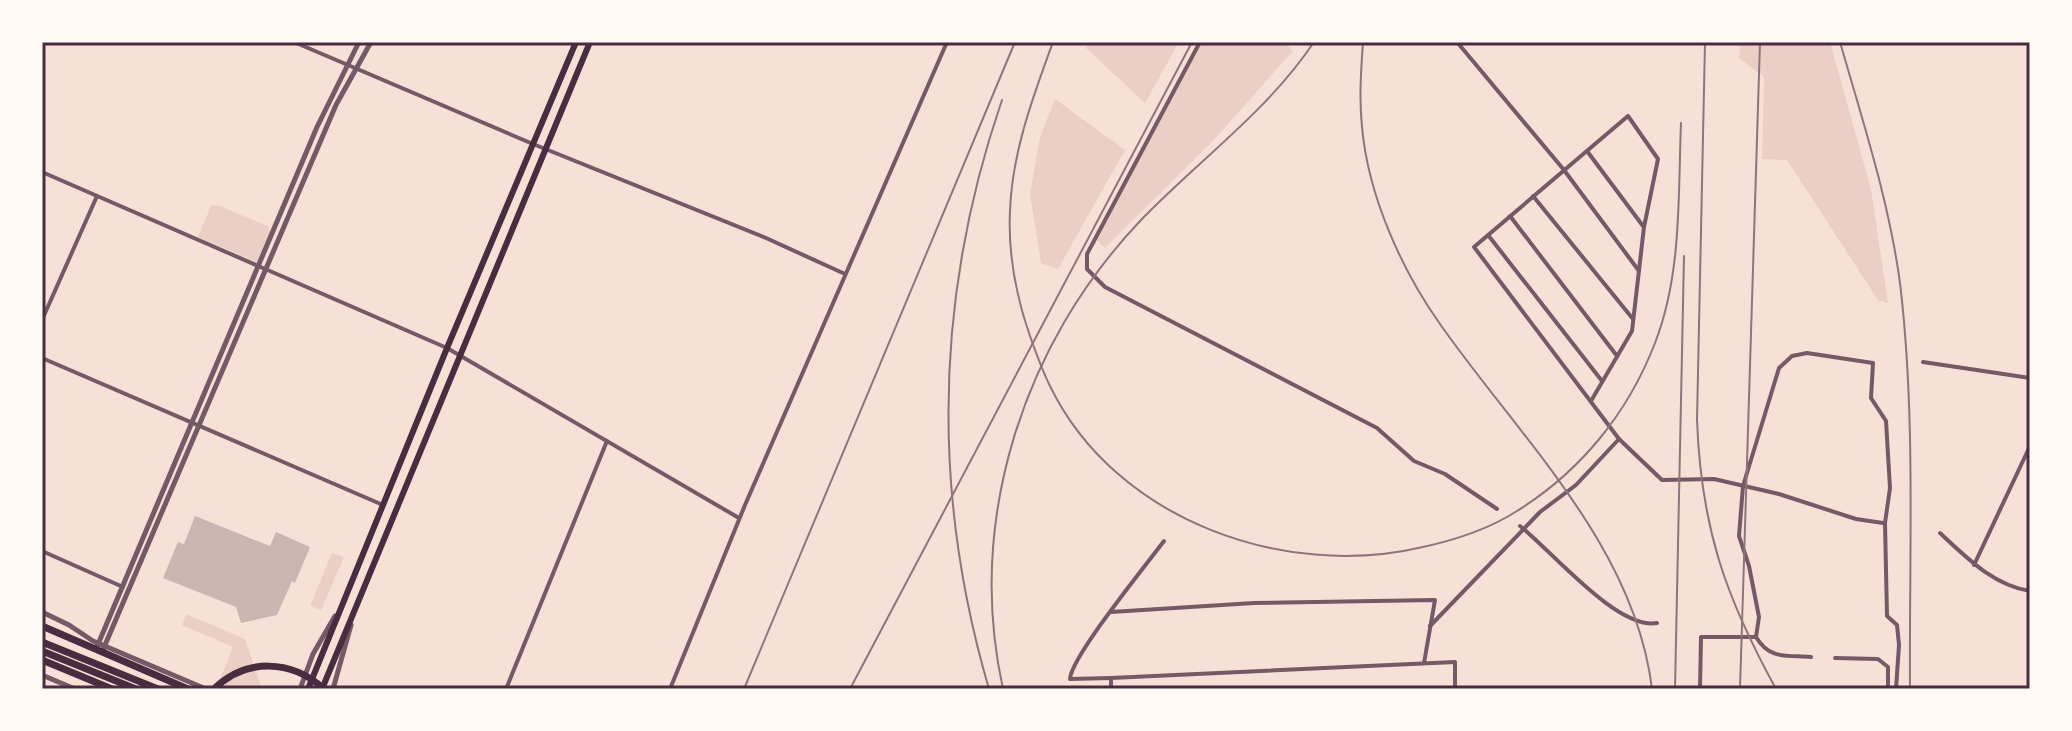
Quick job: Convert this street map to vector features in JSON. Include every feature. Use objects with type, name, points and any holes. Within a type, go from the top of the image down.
[{"type":"highway","points":[[42,626],[99,646],[188,689]]},
{"type":"highway","points":[[42,642],[158,689]]},
{"type":"highway","points":[[42,651],[136,689]]},
{"type":"highway","points":[[42,660],[112,689]]},
{"type":"highway","points":[[214,689],[250,667],[272,665],[291,668],[323,689]]},
{"type":"main road","points":[[308,689],[576,42]]},
{"type":"main road","points":[[323,689],[590,42]]},
{"type":"street","points":[[294,42],[545,149],[766,238],[845,274]]},
{"type":"street","points":[[99,646],[195,424],[258,266],[359,42]]},
{"type":"street","points":[[99,646],[336,105],[371,42]]},
{"type":"street","points":[[670,689],[739,518],[947,42]]},
{"type":"street","points":[[1200,42],[1087,254],[1087,269],[1105,287],[1377,428],[1414,461],[1445,474],[1497,509]]},
{"type":"street","points":[[1457,42],[1564,170],[1640,273]]},
{"type":"street","points":[[1591,401],[1632,331],[1644,227],[1658,159],[1628,116],[1474,247],[1619,439],[1662,480],[1714,479],[1856,519],[1885,523]]},
{"type":"street","points":[[1587,151],[1644,227]]},
{"type":"street","points":[[42,172],[447,348],[739,518]]},
{"type":"street","points":[[42,320],[97,196]]},
{"type":"street","points":[[1533,196],[1634,320]]},
{"type":"street","points":[[1510,216],[1617,356]]},
{"type":"street","points":[[1488,235],[1602,381]]},
{"type":"street","points":[[1811,657],[1773,654],[1765,650],[1756,637],[1759,617],[1749,566],[1739,536],[1743,486],[1779,368],[1792,356],[1807,353],[1873,363],[1871,398],[1886,421],[1890,488],[1885,523],[1887,616],[1897,625],[1896,689]]},
{"type":"street","points":[[42,358],[383,505]]},
{"type":"street","points":[[1923,362],[2030,378]]},
{"type":"street","points":[[1430,626],[1521,528],[1576,485],[1619,439]]},
{"type":"street","points":[[506,689],[607,441]]},
{"type":"street","points":[[1974,565],[2030,446]]},
{"type":"street","points":[[1521,528],[1590,592],[1612,607],[1648,624],[1657,623]]},
{"type":"street","points":[[1940,533],[1974,565],[2003,584],[2030,591]]},
{"type":"street","points":[[1164,541],[1070,671],[1070,679],[1455,662],[1455,689]]},
{"type":"street","points":[[42,551],[123,587]]},
{"type":"street","points":[[1111,612],[1254,603],[1435,600],[1424,663]]},
{"type":"street","points":[[300,689],[313,654],[344,601]]},
{"type":"street","points":[[333,689],[356,607]]},
{"type":"street","points":[[42,612],[69,625],[99,646],[206,689]]},
{"type":"street","points":[[1700,689],[1701,637],[1756,637]]},
{"type":"street","points":[[1835,658],[1878,659],[1888,667],[1888,689]]},
{"type":"street","points":[[42,675],[75,689]]},
{"type":"street","points":[[1111,678],[1111,689]]},
{"type":"shaded area","points":[[1088,42],[1179,42],[1145,103],[1086,48]]},
{"type":"shaded area","points":[[1201,42],[1284,42],[1293,51],[1212,142],[1105,248],[1095,238]]},
{"type":"shaded area","points":[[1740,42],[1830,42],[1871,189],[1888,303],[1878,300],[1787,160],[1762,159],[1764,77],[1739,58]]},
{"type":"shaded area","points":[[1055,99],[1125,150],[1058,269],[1041,263],[1030,194],[1040,137]]},
{"type":"shaded area","points":[[217,205],[268,226],[270,231],[257,262],[198,237],[211,206]]},
{"type":"shaded area","points":[[332,553],[344,557],[321,610],[310,606]]},
{"type":"shaded area","points":[[186,614],[245,639],[262,689],[216,689],[233,647],[182,625]]},
{"type":"building","points":[[195,516],[270,546],[276,532],[310,547],[277,615],[241,623],[236,607],[163,578],[178,542],[184,544]]},
{"type":"railway","points":[[744,689],[1015,42]]},
{"type":"railway","points":[[1053,42],[1019,146],[1010,227],[1014,274],[1021,306],[1050,386],[1079,433],[1116,472],[1160,505],[1209,529],[1261,546],[1315,555],[1370,555],[1423,547],[1483,528],[1540,495],[1562,478],[1600,438],[1644,369],[1664,317],[1677,234],[1681,123]]},
{"type":"railway","points":[[850,689],[1192,42]]},
{"type":"railway","points":[[1003,689],[993,625],[992,562],[999,499],[1014,438],[1036,378],[1064,322],[1100,269],[1141,220],[1275,91],[1314,42]]},
{"type":"railway","points":[[1363,42],[1361,106],[1365,153],[1379,205],[1400,255],[1440,324],[1537,451],[1598,540],[1623,588],[1641,637],[1652,689]]},
{"type":"railway","points":[[1705,42],[1697,420],[1699,458],[1710,528],[1719,560],[1743,623],[1776,689]]},
{"type":"railway","points":[[1740,689],[1760,42]]},
{"type":"railway","points":[[1840,42],[1882,192],[1900,283],[1910,435],[1910,689]]},
{"type":"railway","points":[[989,689],[970,615],[957,541],[950,467],[949,393],[953,320],[964,246],[980,173],[1002,100]]},
{"type":"railway","points":[[1675,689],[1684,256]]}]
